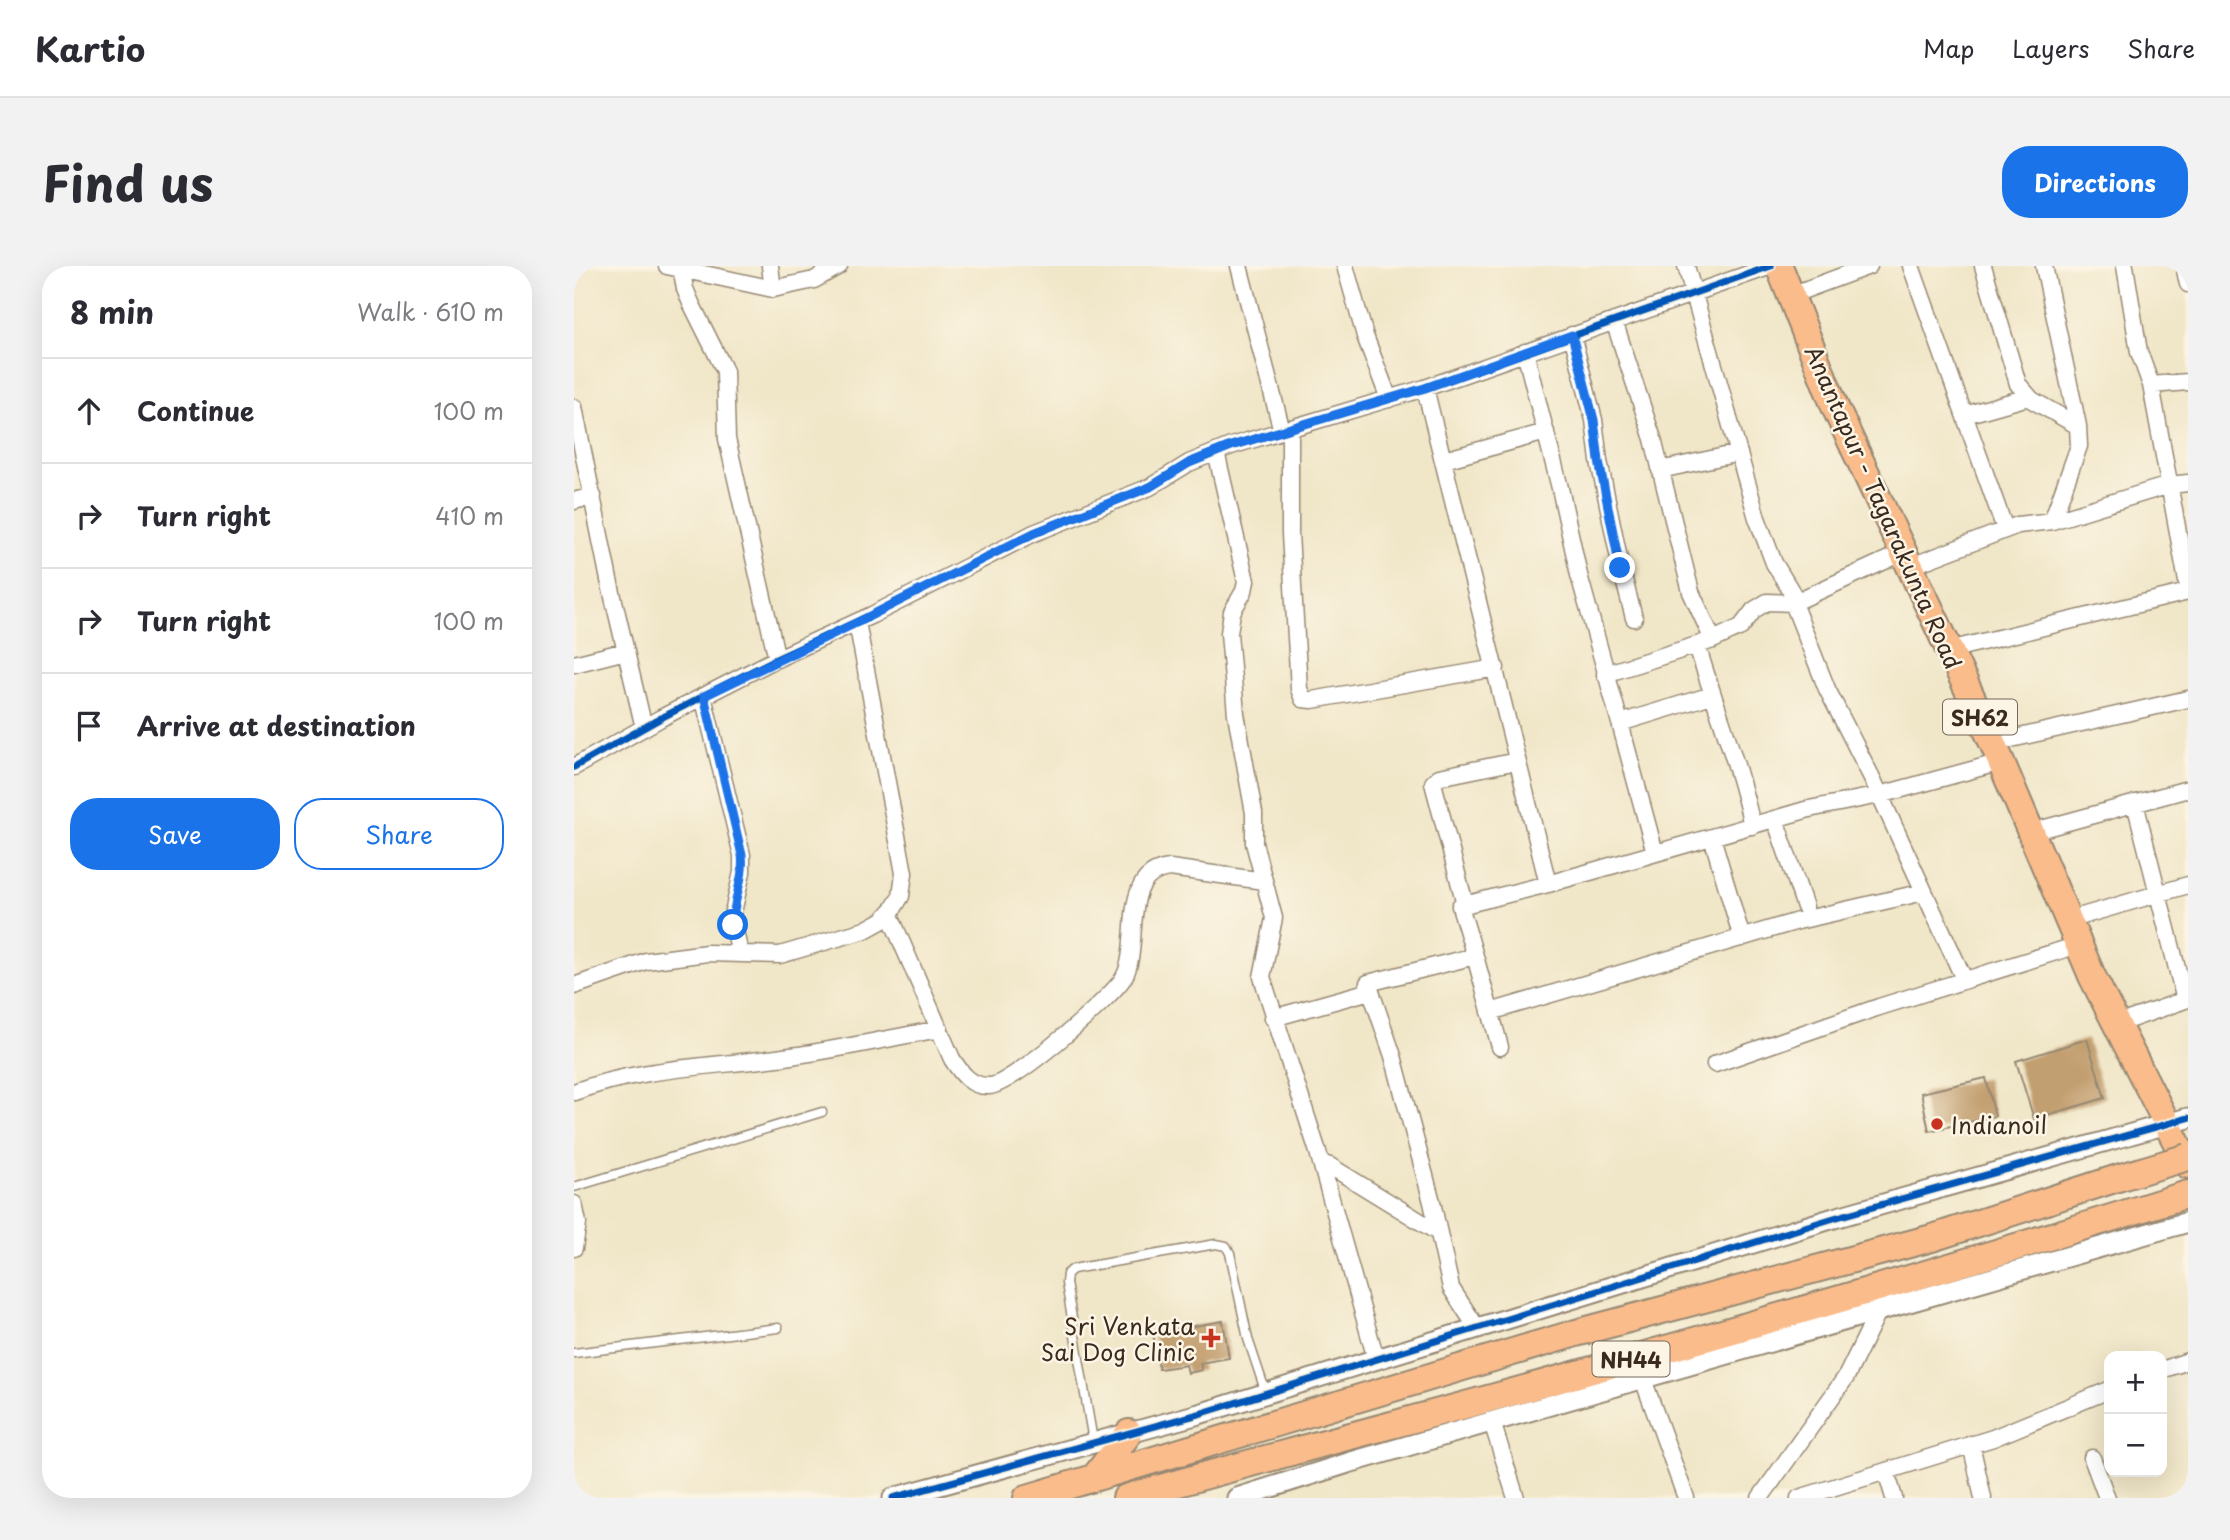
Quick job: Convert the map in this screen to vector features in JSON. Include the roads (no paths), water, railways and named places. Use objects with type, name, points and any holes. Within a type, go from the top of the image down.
[{"type":"main road","name":"Anantapur - Tagarakunta Road","points":[[1779,266],[1835,407],[1997,752],[2078,945],[2117,1024],[2177,1121],[2188,1165]]},
{"type":"main road","name":"NH44","points":[[1027,1498],[1576,1333],[1932,1238],[2188,1157]]},
{"type":"main road","name":"NH44","points":[[1126,1498],[1591,1371],[2188,1194]]},
{"type":"main road","points":[[1094,1478],[1129,1433]]},
{"type":"street","points":[[769,266],[773,289]]},
{"type":"street","points":[[676,267],[773,289],[814,280],[839,266]]},
{"type":"street","points":[[1239,266],[1286,429],[1299,689],[1303,699],[1312,700],[1496,668]]},
{"type":"street","points":[[1345,266],[1365,336],[1389,399]]},
{"type":"street","points":[[1686,266],[1770,556],[1795,602],[1827,689],[1880,795],[1964,979]]},
{"type":"street","points":[[574,767],[644,727],[777,659],[858,622],[1034,533],[1150,487],[1189,463],[1286,429],[1425,388],[1771,266]]},
{"type":"street","points":[[1791,295],[1869,266]]},
{"type":"street","points":[[1911,266],[2005,529]]},
{"type":"street","points":[[1983,266],[2015,377],[2028,397],[2078,426]]},
{"type":"street","points":[[2044,266],[2078,426],[2078,446],[2052,521]]},
{"type":"street","points":[[1949,650],[2188,589],[2151,385],[2139,352],[2124,266]]},
{"type":"street","points":[[2184,266],[2188,284]]},
{"type":"street","points":[[676,267],[725,371],[728,445],[777,659]]},
{"type":"street","points":[[1614,321],[1650,431],[1691,592],[1713,640]]},
{"type":"street","points":[[1572,335],[1594,420],[1601,475],[1620,568],[1634,618]]},
{"type":"street","points":[[1525,352],[1605,674],[1655,853]]},
{"type":"street","points":[[2151,385],[2188,382]]},
{"type":"street","points":[[1425,388],[1548,884]]},
{"type":"street","points":[[1965,415],[2028,397]]},
{"type":"street","points":[[574,407],[644,727]]},
{"type":"street","points":[[1444,460],[1546,432]]},
{"type":"street","points":[[1216,452],[1246,581],[1244,591],[1232,612],[1229,633],[1236,714],[1254,813],[1254,843],[1274,924],[1268,940],[1262,977],[1321,1163],[1376,1359]]},
{"type":"street","points":[[1660,470],[1739,453]]},
{"type":"street","points":[[1605,674],[1713,640],[1741,627],[1754,610],[1768,602],[1795,602],[1905,560],[2018,525],[2052,521],[2169,485],[2188,483]]},
{"type":"street","points":[[574,501],[593,496]]},
{"type":"street","points":[[574,986],[646,961],[698,954],[771,956],[789,953],[865,930],[890,913],[901,896],[904,873],[858,622]]},
{"type":"street","points":[[1697,645],[1738,768],[1752,826]]},
{"type":"street","points":[[574,664],[626,651]]},
{"type":"street","points":[[1620,723],[1712,695]]},
{"type":"street","points":[[704,696],[742,855],[742,872],[733,916],[740,954]]},
{"type":"street","points":[[1500,1047],[1460,906],[1548,884],[1809,809],[1880,795],[1997,752],[2188,699]]},
{"type":"street","points":[[1465,904],[1433,783],[1439,777],[1517,761]]},
{"type":"street","points":[[2031,832],[2188,789]]},
{"type":"street","points":[[2117,1024],[2186,1000],[2135,803]]},
{"type":"street","points":[[1775,820],[1805,907]]},
{"type":"street","points":[[1712,837],[1742,938]]},
{"type":"street","points":[[890,913],[953,1059],[967,1079],[989,1086],[1004,1082],[1039,1057],[1123,979],[1130,958],[1138,893],[1150,876],[1170,868],[1264,881]]},
{"type":"street","points":[[2068,920],[2188,885]]},
{"type":"street","points":[[1490,1012],[1846,909],[1924,892]]},
{"type":"street","points":[[1715,1065],[1964,979],[2078,945]]},
{"type":"street","points":[[1475,956],[1368,983],[1393,1056],[1451,1288],[1477,1328]]},
{"type":"street","points":[[1273,1018],[1370,991]]},
{"type":"street","points":[[574,1092],[597,1083],[633,1075],[791,1056],[940,1029]]},
{"type":"street","points":[[893,1498],[1266,1393],[1834,1218],[2177,1121]]},
{"type":"street","points":[[1321,1163],[1439,1233]]},
{"type":"street","points":[[574,1204],[578,1223],[574,1248]]},
{"type":"street","points":[[1237,1498],[2188,1222]]},
{"type":"street","points":[[1760,1498],[1846,1377],[1878,1312]]},
{"type":"street","points":[[2167,1368],[2188,1361]]},
{"type":"street","points":[[1643,1379],[1686,1498]]},
{"type":"street","points":[[1799,1498],[1971,1444],[2104,1392]]},
{"type":"street","points":[[1492,1422],[1516,1498]]},
{"type":"street","points":[[1971,1444],[1983,1498]]},
{"type":"street","points":[[2092,1458],[2107,1498]]},
{"type":"street","points":[[1886,1471],[1894,1498]]},
{"type":"lane","points":[[574,1187],[822,1112]]},
{"type":"lane","points":[[1093,1443],[1066,1283],[1069,1270],[1216,1244],[1226,1246],[1230,1253],[1249,1344],[1266,1393]]},
{"type":"lane","points":[[574,1353],[778,1328]]},
{"type":"place","name":"Indianoil","points":[[1937,1124]]},
{"type":"place","name":"Sri Venkata Sai Dog Clinic","points":[[1211,1338]]}]
